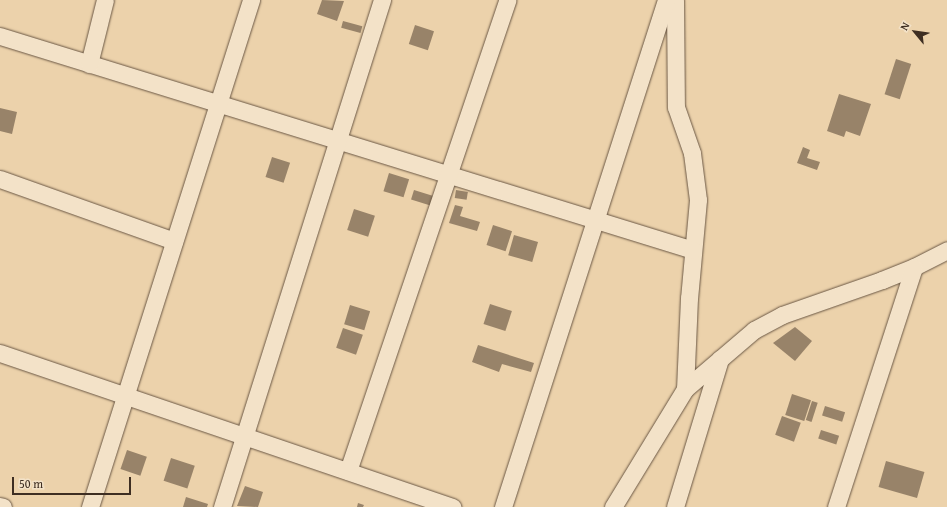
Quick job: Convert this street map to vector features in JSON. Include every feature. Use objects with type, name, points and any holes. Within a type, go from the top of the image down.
[{"type":"street","points":[[89,64],[106,0]]},
{"type":"street","points":[[90,507],[251,0]]},
{"type":"street","points":[[222,507],[382,0]]},
{"type":"street","points":[[348,471],[507,0]]},
{"type":"street","points":[[503,507],[666,0]]},
{"type":"street","points":[[675,0],[676,107],[692,153],[698,200],[686,340],[686,389]]},
{"type":"street","points":[[0,36],[693,250]]},
{"type":"street","points":[[0,179],[174,240]]},
{"type":"street","points":[[612,507],[686,389],[754,330],[782,315],[882,280],[914,267],[947,250]]},
{"type":"street","points":[[836,507],[914,267]]},
{"type":"street","points":[[0,353],[452,507]]},
{"type":"street","points":[[676,507],[720,359]]},
{"type":"building","points":[[322,0],[344,1],[337,21],[317,14]]},
{"type":"building","points":[[343,21],[362,26],[361,33],[341,28]]},
{"type":"building","points":[[415,25],[434,31],[428,50],[409,44]]},
{"type":"building","points":[[896,59],[911,64],[900,99],[885,94]]},
{"type":"building","points":[[839,94],[871,104],[860,136],[846,131],[844,137],[827,131]]},
{"type":"building","points":[[0,108],[17,112],[12,134],[0,131]]},
{"type":"building","points":[[803,147],[810,150],[807,158],[820,162],[817,170],[797,163]]},
{"type":"building","points":[[272,157],[290,163],[284,183],[266,177]]},
{"type":"building","points":[[389,173],[409,179],[404,197],[383,191]]},
{"type":"building","points":[[414,190],[434,196],[431,206],[411,200]]},
{"type":"building","points":[[456,190],[468,192],[467,200],[455,198]]},
{"type":"building","points":[[455,205],[463,207],[460,216],[480,222],[477,231],[449,223]]},
{"type":"building","points":[[354,209],[375,216],[368,237],[347,230]]},
{"type":"building","points":[[493,225],[512,231],[506,251],[487,245]]},
{"type":"building","points":[[514,235],[538,242],[532,262],[508,255]]},
{"type":"building","points":[[490,304],[512,311],[505,331],[484,324]]},
{"type":"building","points":[[350,305],[370,311],[364,330],[344,324]]},
{"type":"building","points":[[795,327],[812,341],[795,361],[773,343]]},
{"type":"building","points":[[343,328],[363,335],[356,355],[336,348]]},
{"type":"building","points":[[478,345],[534,363],[531,372],[502,364],[499,372],[472,362]]},
{"type":"building","points":[[792,394],[811,400],[804,421],[785,415]]},
{"type":"building","points":[[812,401],[818,403],[812,422],[806,420]]},
{"type":"building","points":[[825,406],[845,412],[842,422],[822,416]]},
{"type":"building","points":[[782,416],[801,423],[794,442],[775,435]]},
{"type":"building","points":[[821,430],[839,436],[836,444],[818,439]]},
{"type":"building","points":[[127,450],[147,457],[140,476],[120,469]]},
{"type":"building","points":[[171,458],[195,466],[187,489],[164,481]]},
{"type":"building","points":[[886,461],[924,472],[917,498],[879,487]]},
{"type":"building","points":[[245,486],[263,492],[258,507],[237,506]]},
{"type":"building","points":[[186,497],[208,504],[207,507],[183,507]]},
{"type":"building","points":[[358,503],[364,505],[363,507],[357,507]]}]
